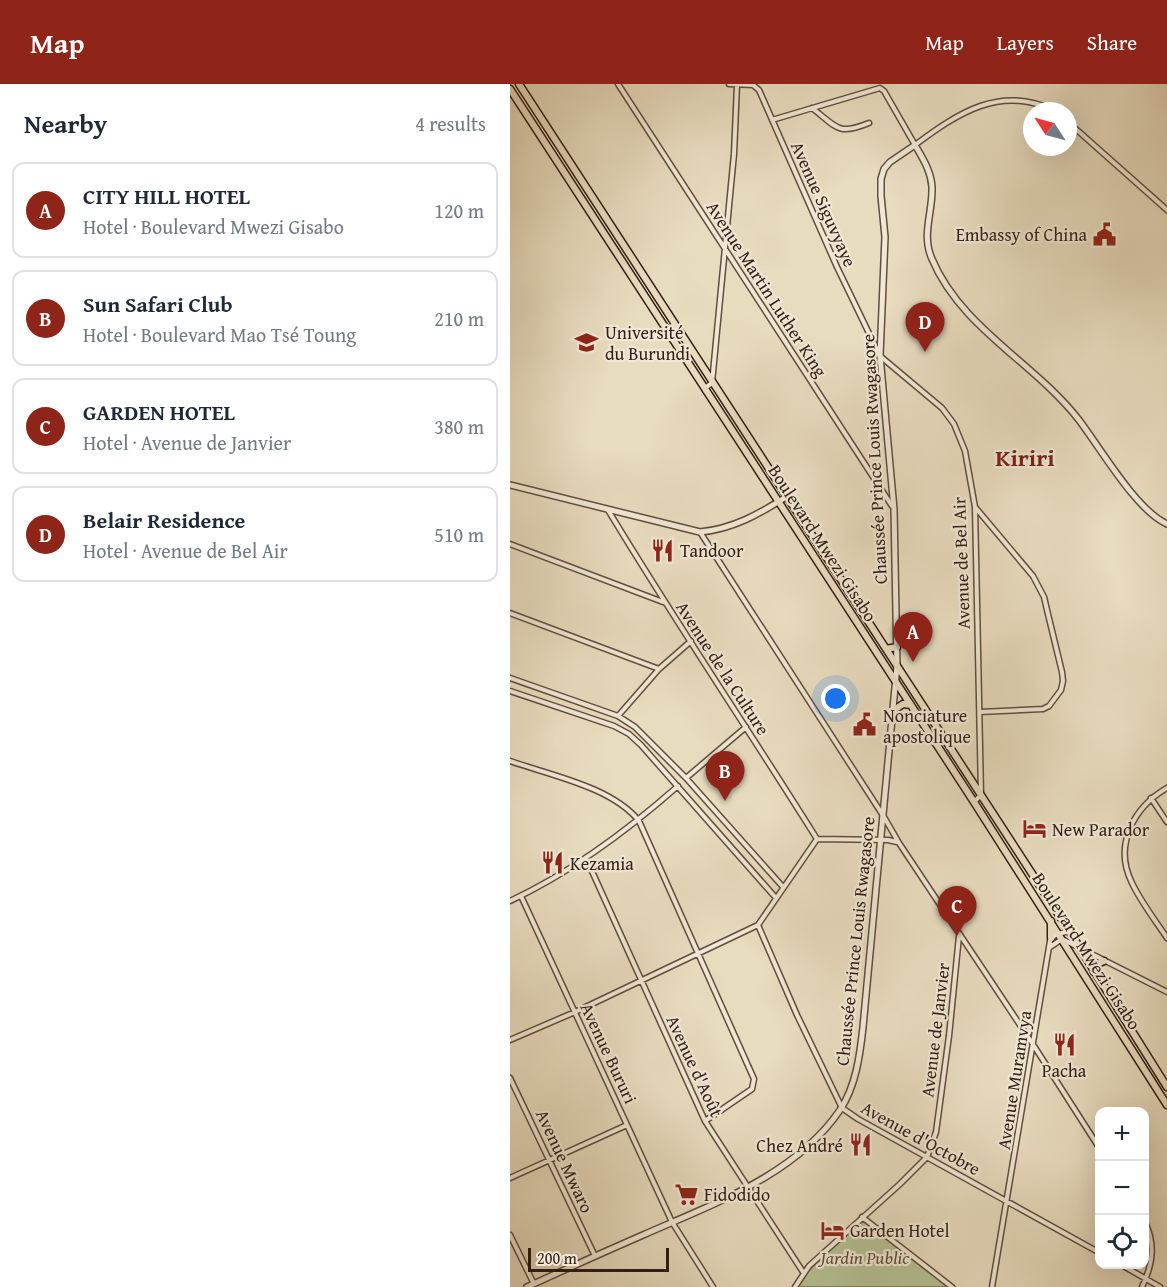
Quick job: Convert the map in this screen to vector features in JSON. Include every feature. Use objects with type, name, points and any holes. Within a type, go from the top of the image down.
[{"type":"main road","name":"Boulevard Mwezi Gisabo","points":[[519,84],[1080,948],[1167,1087]]},
{"type":"main road","name":"Boulevard Mwezi Gisabo","points":[[510,89],[896,681],[1167,1105]]},
{"type":"main road","points":[[633,278],[642,274]]},
{"type":"main road","points":[[829,581],[837,576]]},
{"type":"main road","points":[[886,649],[897,647]]},
{"type":"main road","points":[[894,710],[903,704],[911,705]]},
{"type":"main road","points":[[1051,921],[1051,938]]},
{"type":"main road","points":[[1094,972],[1097,964],[1104,961]]},
{"type":"main road","points":[[1144,1068],[1151,1063]]},
{"type":"street","name":"Avenue Martin Luther King","points":[[618,84],[894,509]]},
{"type":"street","name":"Avenue Siguvyaye","points":[[729,84],[756,87],[832,257],[880,356]]},
{"type":"street","points":[[705,388],[712,383],[726,252],[734,154],[736,85]]},
{"type":"street","points":[[772,120],[878,88],[882,89],[928,170],[932,187],[927,231],[928,251],[949,288],[971,316],[1070,409],[1134,496],[1147,511],[1167,524]]},
{"type":"street","points":[[1017,94],[1040,102]]},
{"type":"street","points":[[915,145],[967,106],[1004,95]]},
{"type":"street","points":[[811,107],[842,130],[852,130],[869,123]]},
{"type":"street","points":[[1077,130],[1167,210]]},
{"type":"street","name":"Chaussée Prince Louis Rwagasore","points":[[527,1287],[748,1187],[805,1150],[842,1108],[855,1073],[860,1054],[882,841],[897,666],[894,509],[880,356],[885,237],[880,196],[881,179],[884,169],[890,162],[915,145]]},
{"type":"street","name":"Avenue de Bel Air","points":[[880,356],[936,402],[949,416],[965,451],[975,507],[981,795]]},
{"type":"street","points":[[510,484],[700,532],[738,524],[786,497]]},
{"type":"street","points":[[975,507],[1034,576],[1046,603],[1063,681],[1055,699],[1043,709],[980,712]]},
{"type":"street","name":"Avenue de la Culture","points":[[608,510],[663,602],[691,641],[817,839]]},
{"type":"street","points":[[700,532],[899,843],[1095,1141]]},
{"type":"street","points":[[510,544],[663,602]]},
{"type":"street","points":[[510,613],[659,669]]},
{"type":"street","points":[[618,716],[659,669],[691,641]]},
{"type":"street","points":[[510,678],[618,716],[647,738],[686,778],[783,887]]},
{"type":"street","points":[[510,691],[614,726],[629,734],[776,898]]},
{"type":"street","points":[[686,778],[746,727]]},
{"type":"street","points":[[510,761],[609,797],[632,812],[639,821],[754,1082],[752,1089],[705,1120]]},
{"type":"street","points":[[510,901],[586,858],[639,821],[678,786]]},
{"type":"street","points":[[1167,788],[1151,798],[1139,811],[1129,828],[1125,850],[1132,883],[1167,938]]},
{"type":"street","points":[[974,802],[981,795]]},
{"type":"street","points":[[1151,798],[1167,822]]},
{"type":"street","points":[[510,1040],[575,1012],[758,925],[817,839],[899,843]]},
{"type":"street","name":"Avenue d'Août","points":[[586,858],[705,1120],[803,1272]]},
{"type":"street","name":"Avenue Bururi","points":[[521,896],[672,1222],[713,1287]]},
{"type":"street","name":"Avenue d'Octobre","points":[[758,925],[797,1015],[842,1108],[1095,1250]]},
{"type":"street","points":[[1049,947],[1069,931]]},
{"type":"street","name":"Avenue de Janvier","points":[[795,1287],[803,1272],[927,1157],[936,1132],[959,935]]},
{"type":"street","points":[[1051,938],[1060,936],[1167,992]]},
{"type":"street","name":"Avenue Muramvya","points":[[992,1287],[1051,938]]},
{"type":"street","name":"Avenue Mwaro","points":[[510,1078],[595,1256]]},
{"type":"street","points":[[510,1178],[627,1125]]},
{"type":"street","points":[[862,1217],[952,1287]]},
{"type":"street","points":[[1142,1287],[1153,1256],[1149,1231]]},
{"type":"street","points":[[510,1235],[534,1284]]},
{"type":"street","points":[[1129,1269],[1160,1287]]},
{"type":"green space","name":"Jardin Public","points":[[863,1219],[950,1287],[798,1287],[805,1274]]},
{"type":"place","name":"Embassy of China","points":[[1105,234]]},
{"type":"place","name":"Université du Burundi","points":[[587,342]]},
{"type":"place","name":"Belair Residence","points":[[925,352]]},
{"type":"place","name":"Tandoor","points":[[662,550]]},
{"type":"place","name":"CITY HILL HOTEL","points":[[913,662]]},
{"type":"place","name":"Nonciature apostolique","points":[[865,725]]},
{"type":"place","name":"Sun Safari Club","points":[[725,801]]},
{"type":"place","name":"New Parador","points":[[1034,829]]},
{"type":"place","name":"Kezamia","points":[[552,863]]},
{"type":"place","name":"GARDEN HOTEL","points":[[957,936]]},
{"type":"place","name":"Pacha","points":[[1064,1044]]},
{"type":"place","name":"Chez André","points":[[861,1145]]},
{"type":"place","name":"Fidodido","points":[[686,1194]]},
{"type":"place","name":"Garden Hotel","points":[[832,1230]]},
{"type":"district","name":"Kiriri","points":[[1025,457]]}]
